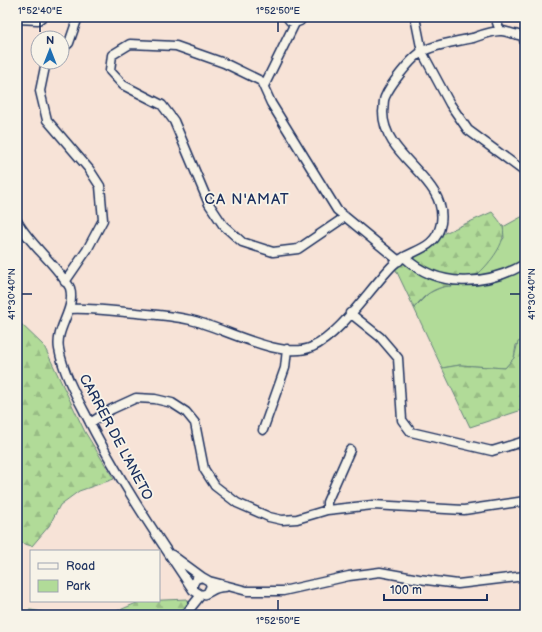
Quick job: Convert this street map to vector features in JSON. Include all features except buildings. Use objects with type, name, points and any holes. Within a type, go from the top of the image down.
[{"type":"street","points":[[17,20],[38,20],[42,17]]},
{"type":"street","points":[[70,39],[78,17]]},
{"type":"street","points":[[287,17],[295,23]]},
{"type":"street","points":[[264,86],[295,23],[300,21],[303,17]]},
{"type":"street","points":[[415,17],[422,52],[450,104],[468,130],[525,172]]},
{"type":"street","points":[[495,17],[500,31]]},
{"type":"street","points":[[17,221],[28,238],[70,287],[69,309],[142,313],[193,320],[262,344],[294,350],[312,348],[331,334],[394,264],[425,249],[436,235],[441,223],[439,204],[429,184],[395,147],[385,128],[383,112],[385,98],[402,72],[422,52],[500,31],[524,39]]},
{"type":"street","points":[[345,217],[298,250],[273,252],[242,242],[223,225],[209,204],[174,121],[162,105],[123,85],[110,71],[112,55],[130,44],[176,46],[224,63],[261,80],[271,102],[338,210],[345,217],[416,268],[425,272],[456,280],[476,280],[499,276],[525,264]]},
{"type":"street","points":[[44,70],[40,91],[48,120],[89,169],[100,186],[101,193],[103,220],[87,250],[65,282]]},
{"type":"street","name":"CARRER DE L'ANETO","points":[[69,309],[60,329],[58,348],[64,368],[90,423],[130,494],[193,590]]},
{"type":"street","points":[[350,314],[380,337],[398,358],[402,420],[411,432],[492,451],[525,441]]},
{"type":"street","points":[[263,430],[285,368],[288,349]]},
{"type":"street","points":[[90,423],[112,409],[136,398],[155,399],[172,403],[186,412],[196,422],[204,469],[215,486],[237,503],[269,517],[282,520],[297,519],[327,510],[374,505],[464,510],[525,501]]},
{"type":"street","points":[[327,510],[327,502],[350,450]]},
{"type":"street","name":"CARRER DE L'ANETO","points":[[166,550],[205,579]]},
{"type":"street","points":[[204,594],[193,590],[194,581],[205,579],[247,590],[283,591],[349,576],[380,572],[419,580],[458,584],[525,576]]},
{"type":"street","points":[[185,615],[211,586],[205,579]]},
{"type":"street","points":[[204,594],[216,587],[232,586]]},
{"type":"green space","points":[[492,212],[503,227],[503,235],[501,243],[492,259],[478,274],[465,284],[434,290],[425,296],[414,308],[395,268],[401,262],[427,250],[440,235]]},
{"type":"green space","points":[[525,215],[525,340],[516,345],[514,358],[505,368],[460,365],[442,368],[414,308],[429,293],[442,287],[465,284],[504,238],[503,227]]},
{"type":"green space","points":[[17,320],[44,346],[85,432],[114,479],[79,491],[60,505],[49,526],[32,546],[17,542]]},
{"type":"green space","points":[[525,340],[525,409],[470,427],[442,368],[460,365],[505,368],[514,358],[518,342]]},
{"type":"green space","points":[[187,599],[195,615],[100,615],[120,610],[139,602],[160,602],[160,600]]},
{"type":"green space","points":[[31,610],[59,615],[17,615],[17,611]]},
{"type":"district","name":"CA N'AMAT","points":[[247,199]]}]
